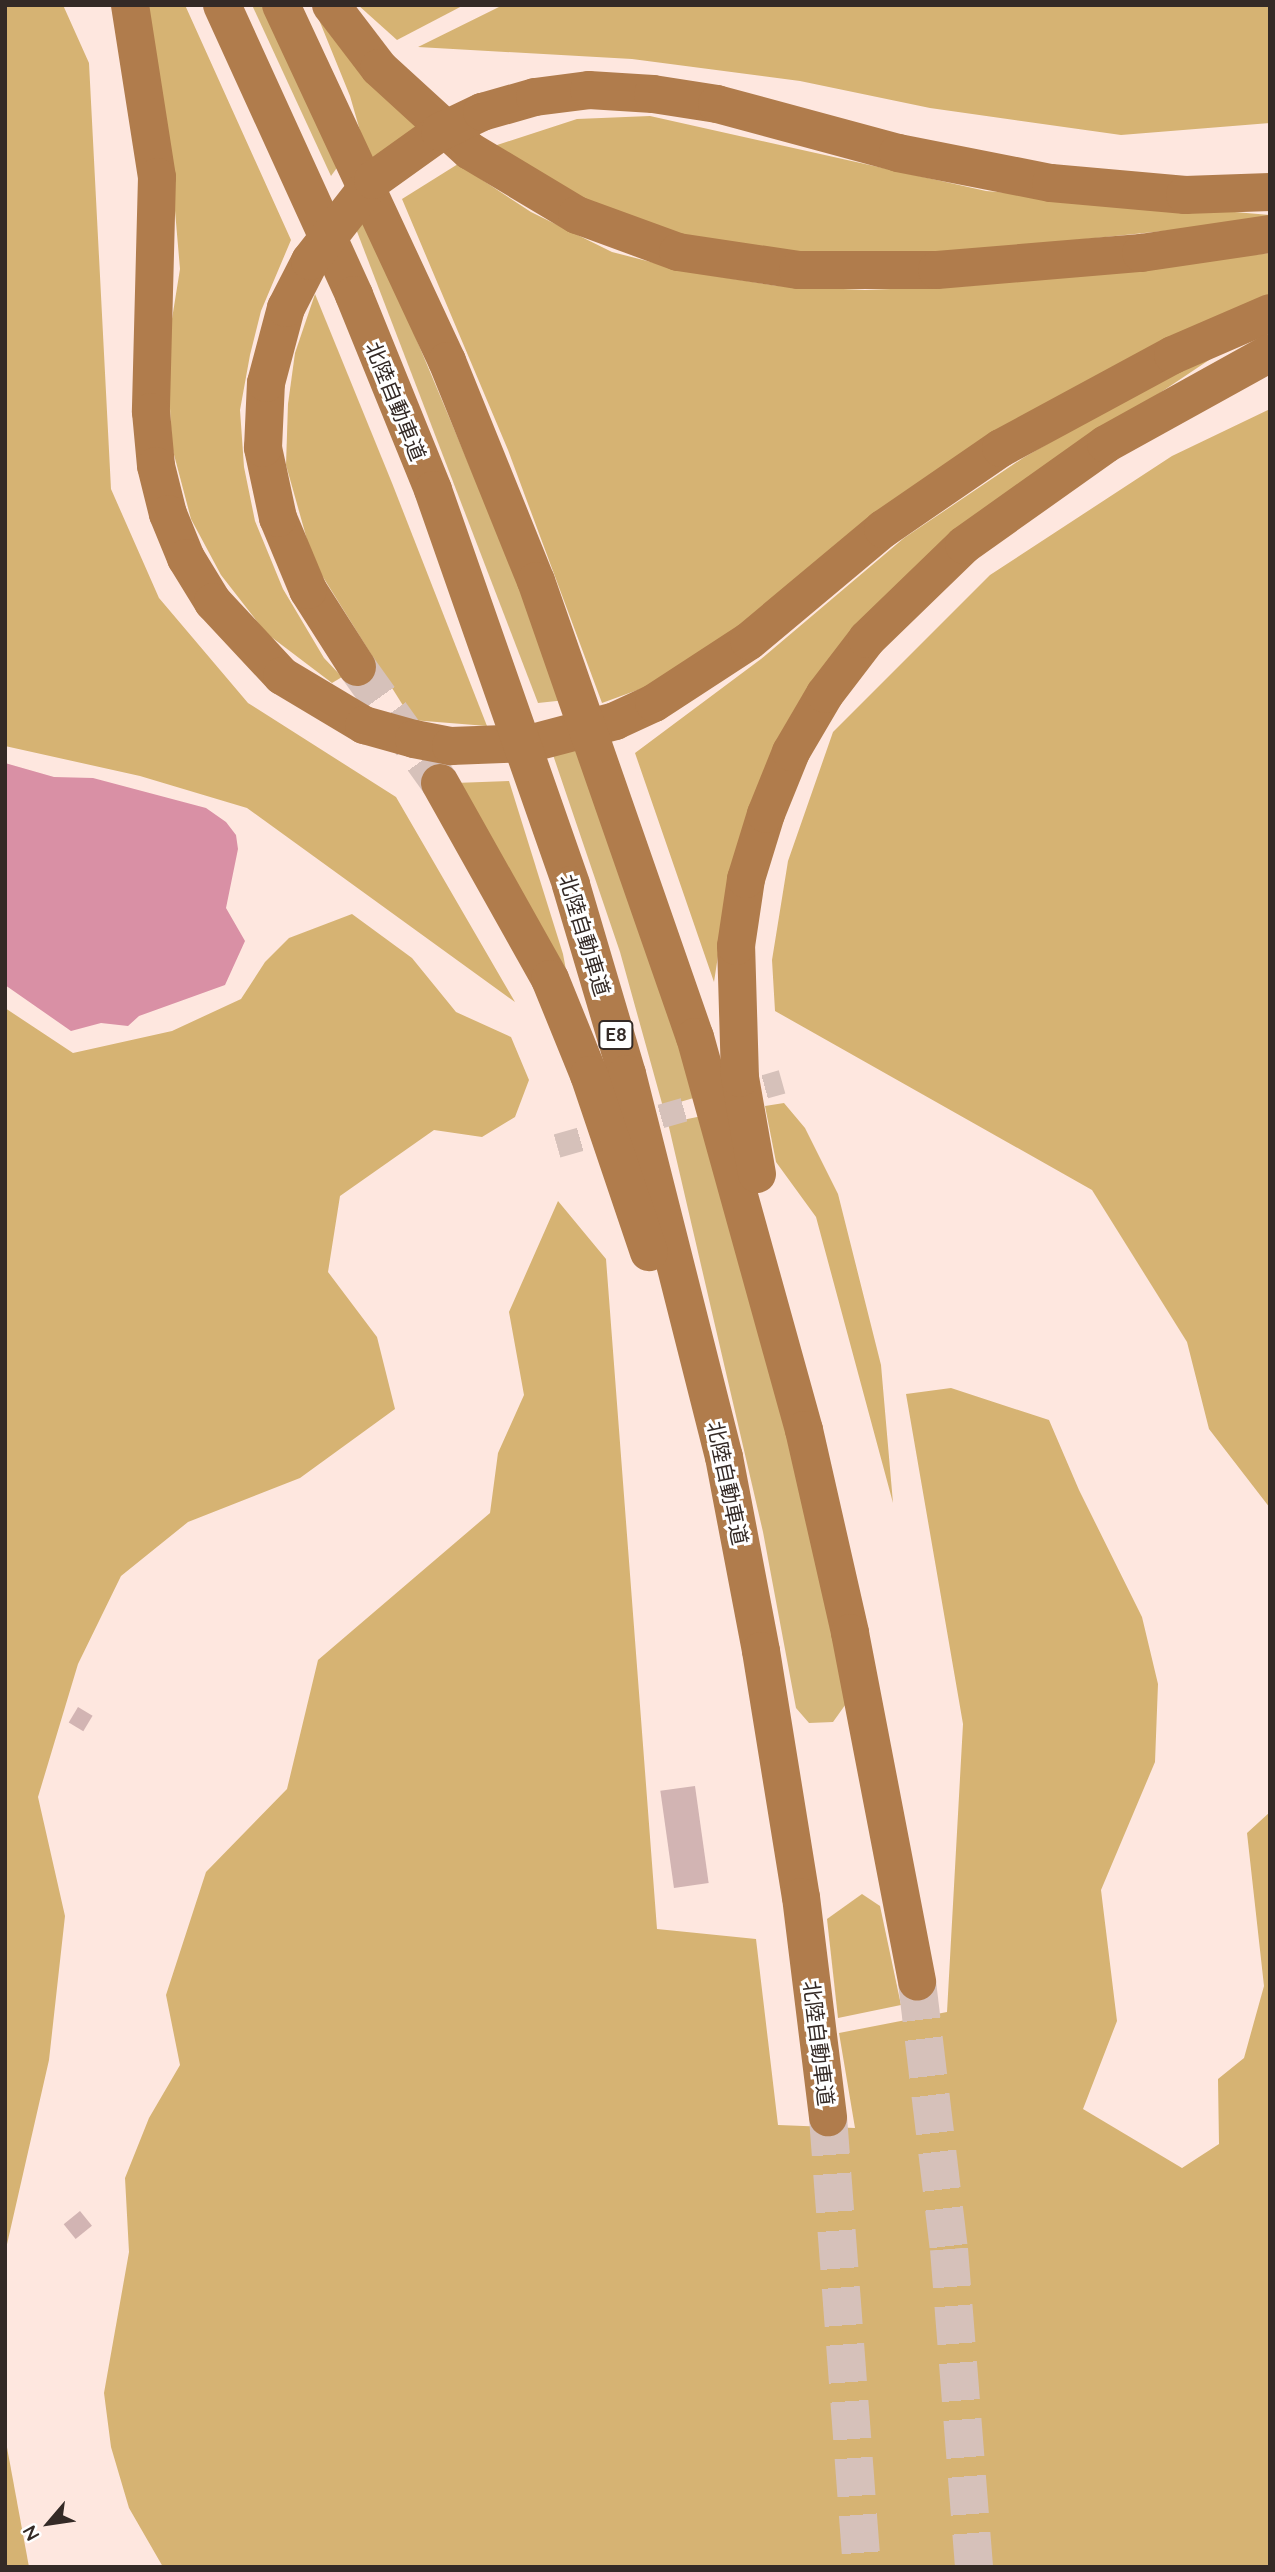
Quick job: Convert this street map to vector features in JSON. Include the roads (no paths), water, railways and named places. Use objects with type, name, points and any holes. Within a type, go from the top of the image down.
[{"type":"highway","points":[[130,5],[157,177],[149,354],[155,453],[168,514],[186,558],[213,602],[282,676],[365,725],[451,746],[532,743],[573,735],[654,703],[749,641],[883,530],[1001,448],[1173,355],[1270,313]]},
{"type":"highway","name":"北陸自動車道","points":[[222,5],[354,295],[433,490],[571,885],[675,1254],[724,1457],[761,1651],[801,1897],[828,2117]]},
{"type":"highway","points":[[281,5],[447,361],[536,581],[618,807],[695,1037],[753,1236],[804,1430],[885,1805],[917,1982]]},
{"type":"highway","points":[[331,5],[379,68],[470,150],[577,215],[678,252],[798,270],[937,270],[1141,253],[1270,234]]},
{"type":"highway","points":[[357,667],[291,553],[269,481],[262,413],[271,359],[286,308],[310,261],[341,216],[373,180],[440,132],[482,111],[536,97],[589,90],[653,94],[717,104],[898,153],[1051,183],[1185,195],[1270,192]]},
{"type":"highway","points":[[885,1805],[874,1692],[817,1423],[757,1174],[740,1078],[736,946],[746,879],[791,752],[867,639],[964,545],[1040,489],[1174,404],[1270,353]]},
{"type":"highway","points":[[440,783],[550,979],[589,1075],[662,1289],[761,1651]]},
{"type":"tunnel","points":[[357,667],[440,783]]},
{"type":"tunnel","points":[[557,1146],[782,1082]]},
{"type":"tunnel","points":[[917,1982],[949,2249],[974,2567]]},
{"type":"tunnel","points":[[828,2117],[862,2567]]}]
